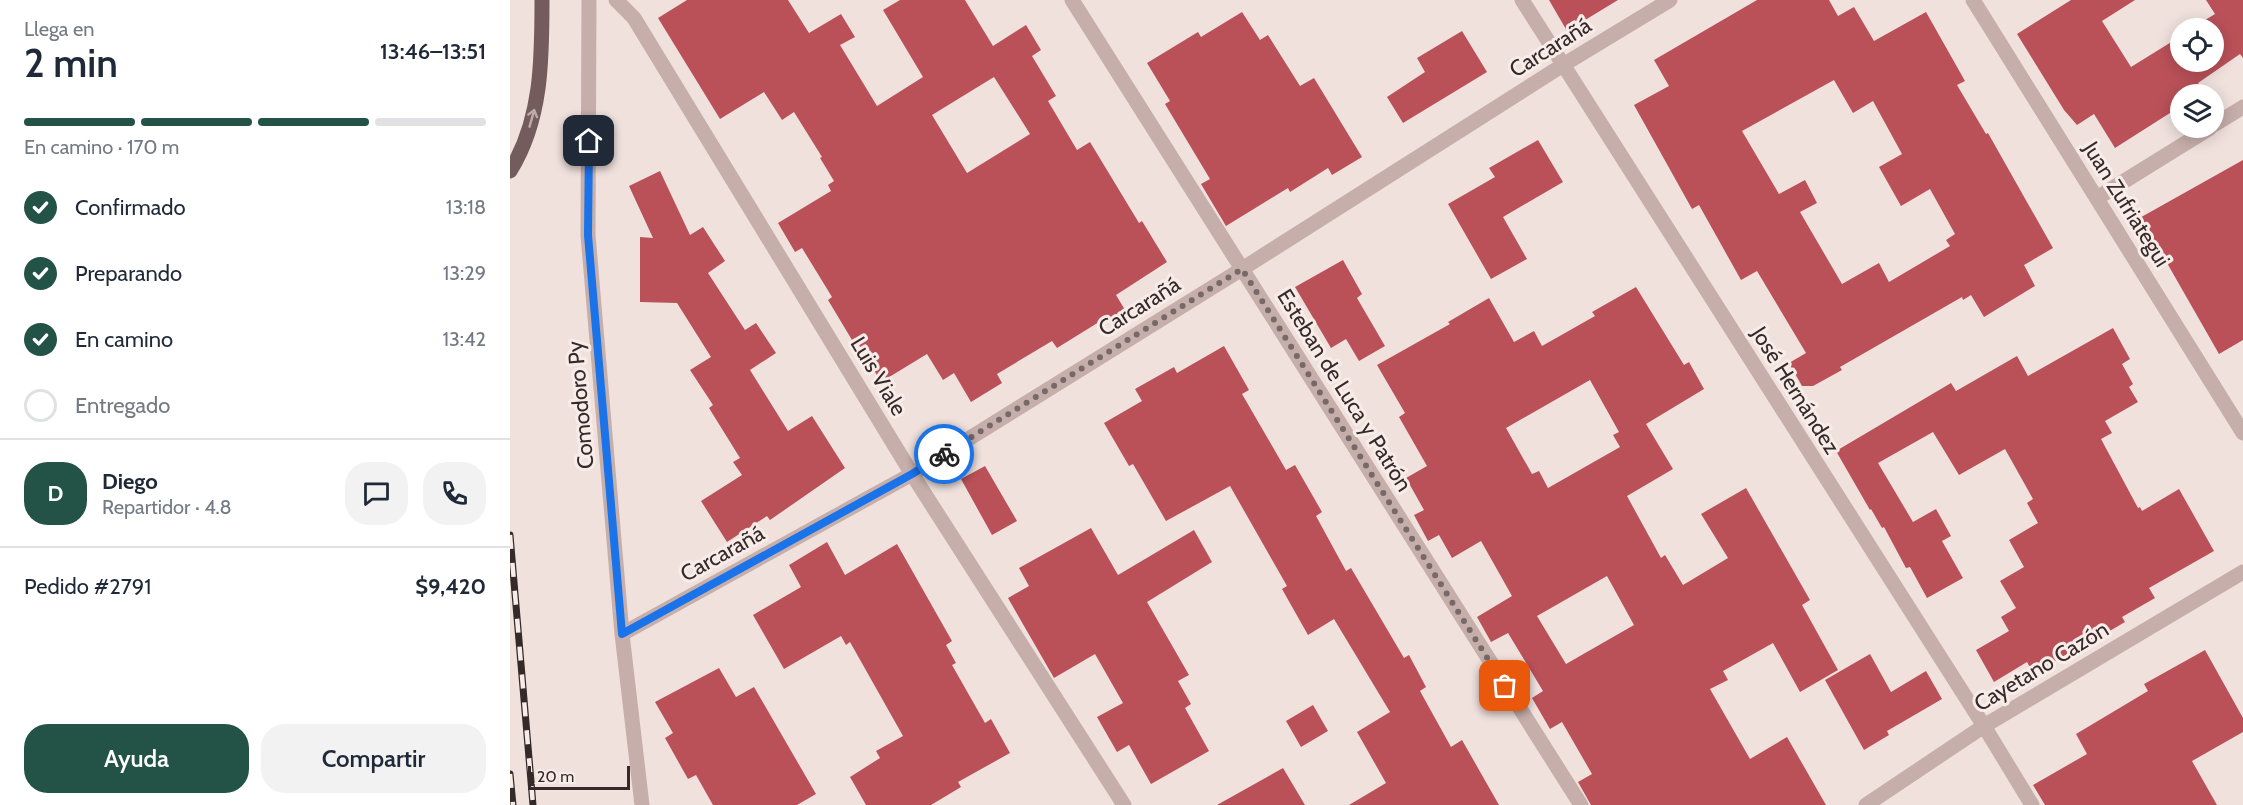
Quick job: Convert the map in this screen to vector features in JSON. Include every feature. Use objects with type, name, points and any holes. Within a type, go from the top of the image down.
[{"type":"main road","points":[[510,171],[521,153],[534,114],[540,86],[542,0]]},
{"type":"street","name":"Comodoro Py","points":[[590,0],[588,235],[622,634],[642,805]]},
{"type":"street","name":"Luis Viale","points":[[616,0],[634,18],[912,474],[1124,805]]},
{"type":"street","name":"Esteban de Luca y Patrón","points":[[1072,0],[1581,805]]},
{"type":"street","name":"José Hernández","points":[[1522,0],[2032,805]]},
{"type":"street","name":"Carcarañá","points":[[622,634],[912,474],[1670,0]]},
{"type":"street","name":"Juan Zufriategui","points":[[1973,0],[2243,433]]},
{"type":"street","points":[[2224,119],[2243,107]]},
{"type":"street","points":[[2097,198],[2194,138]]},
{"type":"street","name":"Cayetano Cazón","points":[[1866,805],[1984,726],[2243,572]]},
{"type":"building","points":[[687,0],[788,0],[809,33],[841,14],[855,37],[840,45],[877,106],[923,77],[883,10],[900,0],[965,0],[993,46],[1026,25],[1041,50],[1032,56],[1056,96],[1048,101],[1077,150],[1090,142],[1139,223],[1142,221],[1167,262],[1116,295],[1125,310],[1101,324],[1099,322],[1057,348],[1052,341],[997,374],[1002,383],[971,402],[954,373],[943,380],[927,354],[881,382],[855,338],[852,340],[828,300],[832,297],[802,248],[795,252],[778,223],[831,191],[828,185],[834,181],[820,158],[822,157],[794,112],[782,120],[764,92],[720,119],[658,18]],"holes":[[[994,77],[1030,134],[967,173],[932,115]]]},
{"type":"building","points":[[1549,0],[1618,0],[1567,31]]},
{"type":"building","points":[[1757,0],[1829,0],[1838,16],[1854,7],[1874,41],[1926,12],[1965,81],[1957,85],[1986,134],[1988,133],[2053,248],[2024,265],[2035,286],[1984,317],[1971,295],[1963,300],[1962,297],[1840,367],[1842,370],[1813,386],[1802,386],[1789,363],[1806,353],[1757,271],[1741,280],[1699,205],[1692,209],[1634,105],[1669,86],[1654,60]],"holes":[[[1834,80],[1853,113],[1873,101],[1902,154],[1879,167],[1901,206],[1930,189],[1955,234],[1946,240],[1950,246],[1889,282],[1879,263],[1842,284],[1800,212],[1817,203],[1805,180],[1779,194],[1742,131]]]},
{"type":"building","points":[[2071,0],[2135,0],[2102,21],[2131,67],[2170,43],[2170,72],[2214,72],[2199,84],[2170,84],[2170,113],[2115,148],[2094,114],[2077,125],[2064,110],[2017,34]]},
{"type":"building","points":[[2206,0],[2243,0],[2243,58],[2240,54],[2224,65],[2224,18],[2208,18],[2215,14]]},
{"type":"building","points":[[1242,12],[1260,40],[1268,35],[1300,86],[1314,78],[1362,157],[1332,175],[1328,168],[1290,192],[1288,188],[1226,226],[1201,184],[1210,179],[1165,104],[1170,101],[1147,63],[1198,32],[1201,37]]},
{"type":"building","points":[[1462,31],[1487,72],[1403,123],[1387,97],[1425,72],[1417,58]]},
{"type":"building","points":[[1538,140],[1563,182],[1503,217],[1527,259],[1491,279],[1448,204],[1495,177],[1489,168]]},
{"type":"building","points":[[2243,160],[2243,340],[2219,354],[2163,256],[2158,259],[2136,220]]},
{"type":"building","points":[[660,171],[690,235],[703,227],[725,261],[708,273],[745,330],[756,323],[776,353],[750,370],[788,431],[812,416],[845,468],[770,520],[767,516],[727,542],[701,501],[742,475],[733,462],[740,458],[709,408],[713,405],[690,370],[711,357],[677,303],[640,302],[640,237],[653,238],[629,186]]},
{"type":"building","points":[[1343,260],[1362,294],[1357,298],[1385,346],[1359,361],[1346,339],[1331,348],[1295,287]]},
{"type":"building","points":[[1636,287],[1684,365],[1689,362],[1704,389],[1646,424],[1673,469],[1627,496],[1661,558],[1665,555],[1683,585],[1728,558],[1701,514],[1746,488],[1810,600],[1802,605],[1838,670],[1800,692],[1773,643],[1723,671],[1728,680],[1710,689],[1750,759],[1787,737],[1826,805],[1591,805],[1578,782],[1592,774],[1562,722],[1550,729],[1532,698],[1543,691],[1508,633],[1491,642],[1477,617],[1512,596],[1481,541],[1452,558],[1439,535],[1428,541],[1414,515],[1424,510],[1406,478],[1427,466],[1399,417],[1405,413],[1377,365],[1450,324],[1448,322],[1489,298],[1514,342],[1534,331],[1542,346],[1595,316],[1592,312]],"holes":[[[1590,380],[1619,432],[1613,435],[1620,447],[1548,488],[1539,471],[1532,474],[1506,428]],[[1607,576],[1634,625],[1566,664],[1537,616]]]},
{"type":"building","points":[[2113,328],[2130,359],[2122,364],[2133,384],[2129,387],[2138,402],[2105,421],[2112,433],[2101,439],[2138,508],[2140,507],[2142,511],[2179,489],[2214,551],[2149,588],[2155,598],[2122,617],[2125,622],[2033,673],[2027,662],[1994,682],[1976,650],[2009,631],[2001,617],[2016,608],[2000,581],[2024,567],[2009,540],[2038,523],[2027,503],[2033,499],[2005,449],[1959,475],[1933,432],[1878,463],[1913,522],[1936,509],[1951,536],[1942,541],[1963,578],[1927,598],[1910,567],[1906,568],[1884,527],[1882,528],[1870,510],[1836,451],[1951,383],[1956,391],[2017,356],[2028,376]]},
{"type":"building","points":[[1224,346],[1249,390],[1242,394],[1286,470],[1295,465],[1322,512],[1316,516],[1346,571],[1351,568],[1404,658],[1409,655],[1426,687],[1420,691],[1451,747],[1462,740],[1499,805],[1349,805],[1386,783],[1357,732],[1390,712],[1334,619],[1308,635],[1282,589],[1287,586],[1230,486],[1166,521],[1133,464],[1129,466],[1104,423],[1142,401],[1135,389],[1174,367],[1177,373]]},
{"type":"building","points":[[985,466],[1017,521],[992,535],[961,479]]},
{"type":"building","points":[[1091,528],[1118,575],[1194,530],[1212,562],[1147,602],[1189,675],[1178,681],[1191,704],[1185,708],[1209,751],[1151,784],[1129,745],[1117,752],[1097,717],[1123,703],[1095,654],[1054,678],[1008,598],[1029,586],[1019,568]]},
{"type":"building","points":[[827,542],[845,575],[897,544],[952,641],[946,645],[956,663],[952,665],[985,723],[991,719],[1010,753],[958,782],[961,787],[931,805],[866,805],[850,777],[880,758],[876,751],[903,736],[850,642],[846,645],[841,636],[784,669],[753,615],[801,587],[789,565]]},
{"type":"building","points":[[2205,650],[2243,718],[2243,732],[2192,761],[2217,805],[2045,805],[2033,785],[2087,754],[2076,734],[2148,691],[2144,684]]},
{"type":"building","points":[[1870,654],[1891,692],[1926,671],[1942,699],[1887,731],[1889,735],[1864,750],[1825,680]]},
{"type":"building","points":[[719,668],[736,697],[754,687],[816,794],[797,805],[713,805],[696,775],[688,779],[665,738],[673,733],[655,702]]},
{"type":"building","points":[[1313,705],[1328,731],[1301,747],[1286,721]]},
{"type":"building","points":[[1283,768],[1305,805],[1217,805]]},
{"type":"railway","points":[[510,535],[533,805]]},
{"type":"railway","points":[[510,774],[513,805]]},
{"type":"way so far","points":[[944,454],[1242,269],[1505,686]]},
{"type":"route","points":[[589,141],[588,235],[622,634],[912,474],[944,454]]}]
